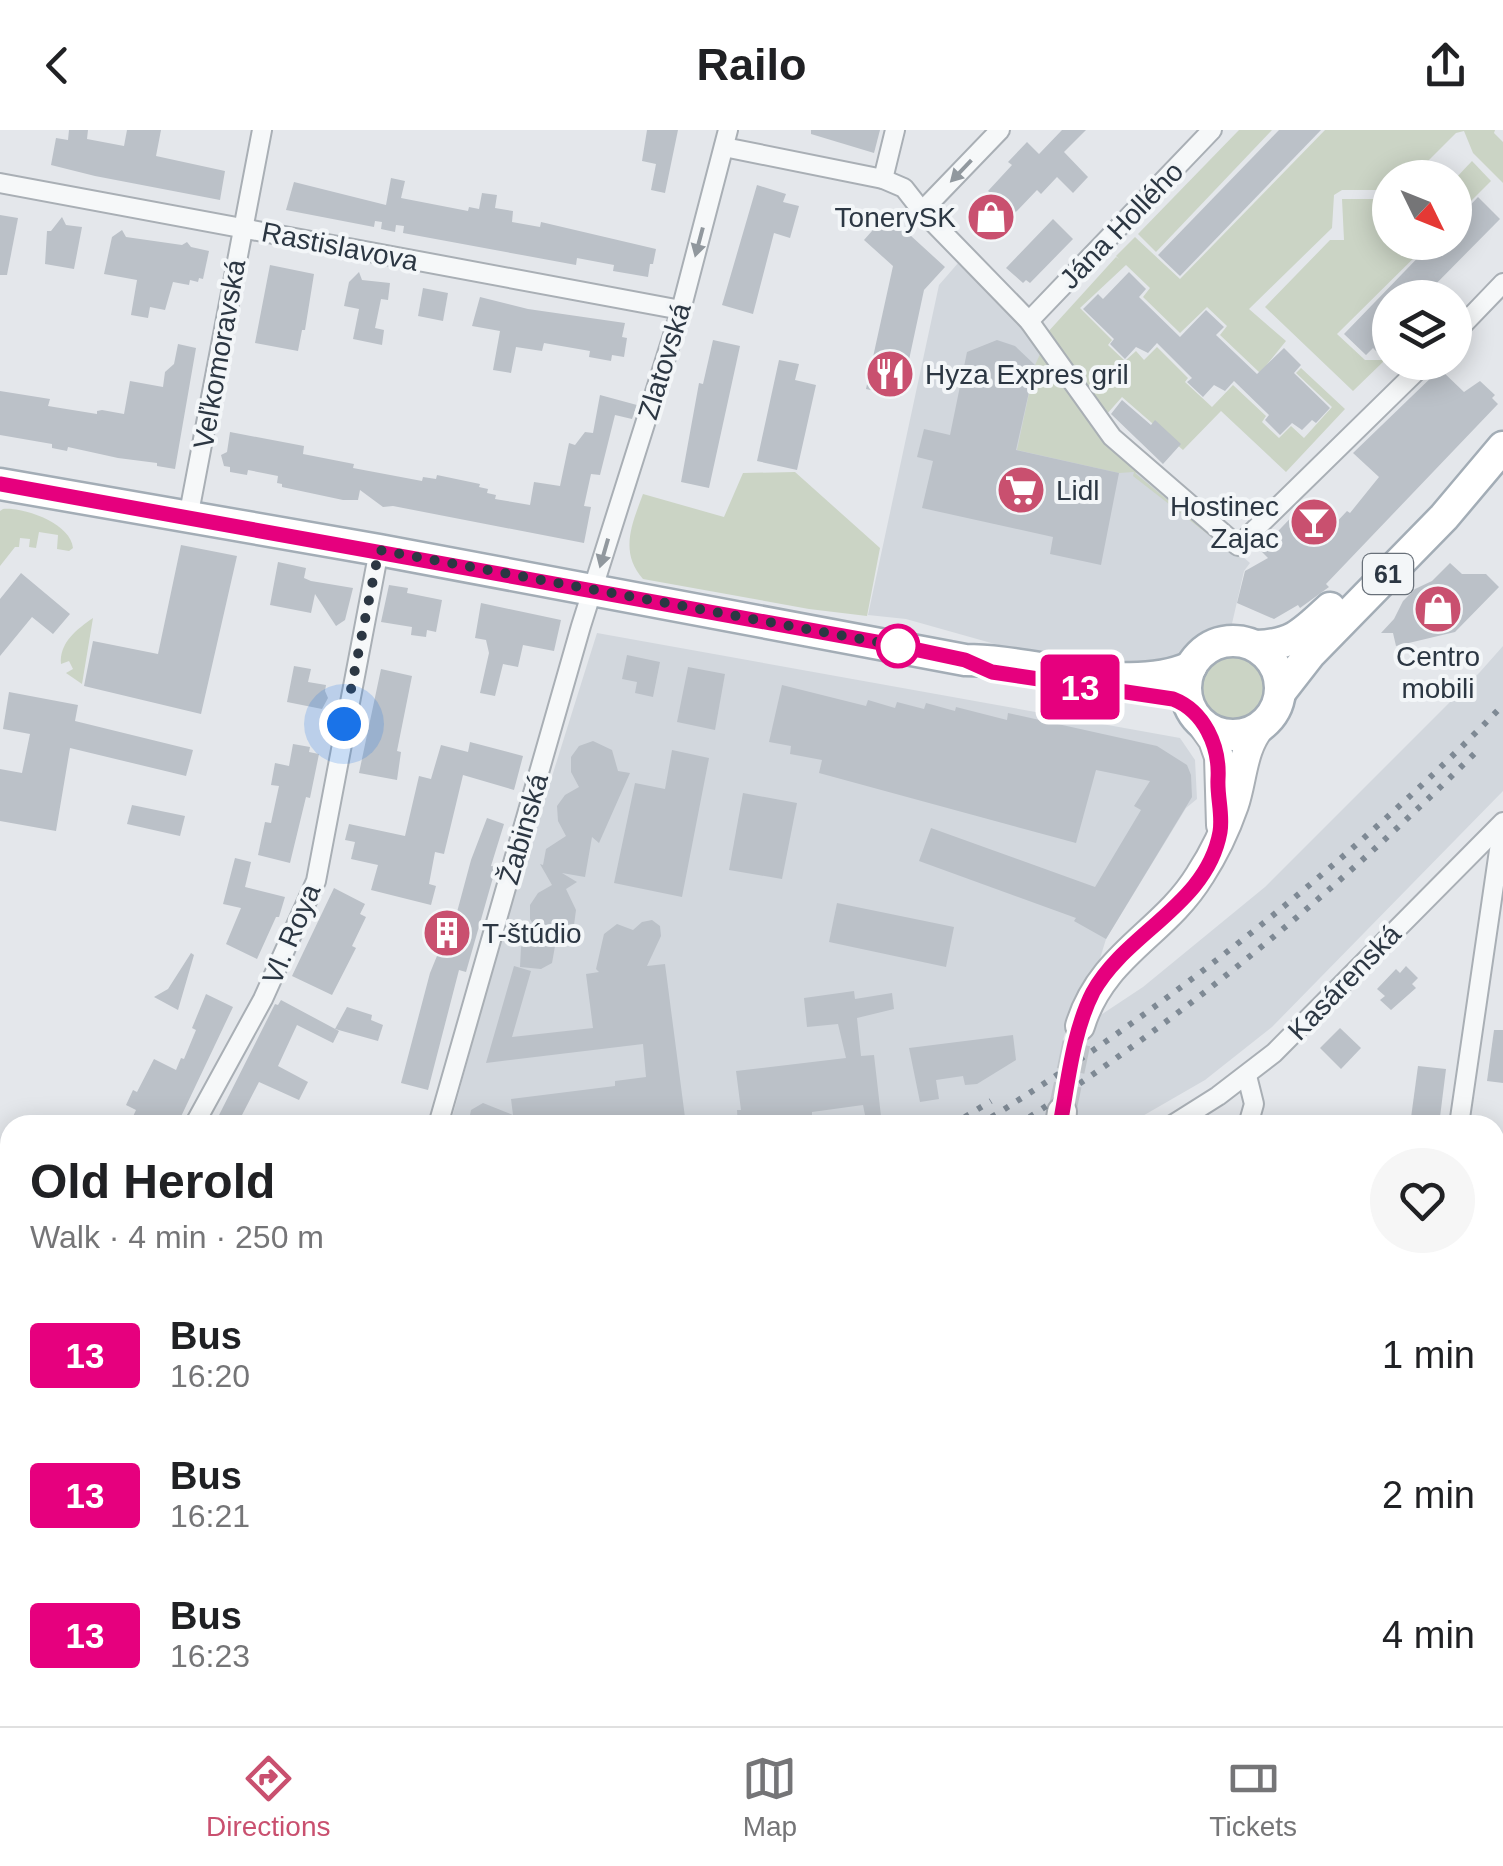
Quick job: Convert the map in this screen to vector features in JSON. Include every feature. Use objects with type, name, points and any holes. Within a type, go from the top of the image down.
[{"type":"main road","name":"61","points":[[3,487],[379,550],[965,660],[997,660],[1142,678],[1173,675],[1222,642],[1281,646],[1296,638],[1498,452]]},
{"type":"main road","name":"61","points":[[965,660],[992,672],[1173,699],[1223,734],[1238,735],[1262,725],[1273,713],[1282,690],[1310,654],[1444,517],[1498,452]]},
{"type":"main road","points":[[1256,646],[1277,671],[1282,690]]},
{"type":"main road","points":[[1191,666],[1186,682],[1194,712],[1213,740],[1219,757],[1219,836]]},
{"type":"main road","points":[[1080,1026],[1100,980],[1185,896],[1202,874],[1234,804],[1245,756],[1262,725]]},
{"type":"street","name":"Veľkomoravská","points":[[188,518],[262,130]]},
{"type":"street","points":[[883,179],[894,130]]},
{"type":"street","points":[[922,212],[1000,130]]},
{"type":"street","name":"Jána Hollého","points":[[1030,321],[1212,130]]},
{"type":"street","points":[[726,139],[883,179],[904,188],[922,212],[1030,321],[1112,437],[1238,546],[1408,380]]},
{"type":"street","name":"Zlatovská","points":[[592,590],[680,310],[726,139]]},
{"type":"street","name":"Rastislavova","points":[[0,183],[680,310]]},
{"type":"street","points":[[1472,315],[1503,283]]},
{"type":"street","name":"Vl. Roya","points":[[199,1115],[263,999],[316,882],[379,550]]},
{"type":"street","name":"Žabinská","points":[[441,1115],[592,590]]},
{"type":"street","points":[[1460,1115],[1503,822]]},
{"type":"street","name":"Kasárenská","points":[[1187,1115],[1246,1076],[1306,1023],[1503,822]]},
{"type":"street","points":[[1246,1076],[1254,1092],[1251,1115]]},
{"type":"shaded area","points":[[959,262],[1043,348],[1088,422],[1250,563],[1244,571],[1231,628],[1181,658],[1130,663],[1009,648],[906,619],[868,615],[939,285]]},
{"type":"shaded area","points":[[597,633],[1180,738],[1195,760],[1197,799],[1186,808],[1106,939],[1099,962],[1078,994],[1063,1040],[1143,987],[1265,887],[1503,646],[1503,791],[1272,1027],[1205,1080],[1144,1115],[453,1115],[500,942]]},
{"type":"green space","points":[[1239,130],[1272,130],[1156,252],[1138,234]]},
{"type":"green space","points":[[1325,130],[1495,130],[1503,142],[1503,183],[1473,153],[1464,131],[1456,133],[1429,160],[1372,160],[1372,190],[1342,190],[1334,195],[1332,228],[1249,309],[1286,341],[1260,373],[1220,335],[1227,326],[1207,307],[1180,333],[1143,297],[1150,288],[1126,265],[1080,308],[1112,340],[1108,345],[1125,361],[1136,351],[1144,360],[1157,347],[1188,378],[1185,382],[1212,407],[1233,385],[1266,416],[1262,422],[1279,438],[1291,426],[1304,438],[1332,407],[1296,373],[1301,368],[1345,409],[1286,472],[1221,411],[1183,450],[1122,397],[1106,415],[1047,333],[1116,257],[1119,259],[1116,256],[1135,237],[1180,279]]},
{"type":"green space","points":[[1472,161],[1491,181],[1472,200]]},
{"type":"green space","points":[[1342,199],[1372,199],[1372,260],[1412,260],[1392,280],[1372,280],[1372,299],[1337,334],[1365,360],[1372,360],[1372,373],[1353,391],[1265,307],[1330,240],[1344,240]]},
{"type":"green space","points":[[1043,348],[1088,422],[1142,472],[1135,473],[1242,561],[1133,476],[1134,472],[1119,473],[1017,450],[1035,365]]},
{"type":"green space","points":[[795,472],[880,548],[867,616],[643,579],[636,569],[631,559],[630,538],[643,494],[724,517],[743,473]]},
{"type":"green space","points":[[3,509],[46,519],[64,532],[73,548],[57,549],[58,535],[39,532],[36,548],[29,547],[30,539],[20,538],[19,547],[0,566]]},
{"type":"green space","points":[[93,618],[82,684],[66,673],[73,669],[69,661],[61,664],[61,656],[70,637]]},
{"type":"green space","points":[[1233,656],[1255,666],[1265,688],[1255,710],[1233,720],[1211,710],[1201,688],[1211,666]]},
{"type":"building","points":[[69,130],[88,130],[87,139],[124,146],[127,130],[161,130],[156,156],[225,171],[220,200],[51,165],[56,138],[68,140]]},
{"type":"building","points":[[647,130],[678,130],[665,193],[651,190],[656,164],[642,161]]},
{"type":"building","points":[[811,130],[880,130],[874,153],[811,134]]},
{"type":"building","points":[[1062,130],[1086,130],[1064,152],[1088,177],[1073,193],[1057,177],[1041,194],[1037,190],[1013,215],[1008,211],[991,228],[975,212],[1012,165],[1008,162],[1027,142],[1039,154]]},
{"type":"building","points":[[1279,130],[1321,130],[1180,276],[1158,255]]},
{"type":"building","points":[[391,178],[405,181],[401,198],[468,211],[469,207],[479,209],[482,193],[497,195],[495,208],[513,211],[512,222],[540,227],[541,222],[656,249],[653,264],[648,277],[613,271],[614,265],[577,258],[576,265],[403,233],[404,226],[396,225],[395,232],[381,229],[382,222],[375,221],[374,227],[286,210],[294,182],[386,205]]},
{"type":"building","points":[[757,185],[786,194],[783,202],[799,206],[790,238],[774,233],[753,314],[722,305]]},
{"type":"building","points":[[1478,197],[1500,219],[1472,247],[1472,203]]},
{"type":"building","points":[[887,214],[945,267],[924,290],[901,397],[866,389],[893,266],[864,240]]},
{"type":"building","points":[[0,215],[18,218],[7,275],[0,275]]},
{"type":"building","points":[[62,217],[66,225],[82,227],[74,269],[45,264],[47,231]]},
{"type":"building","points":[[1053,219],[1073,239],[1030,283],[1023,283],[1006,268]]},
{"type":"building","points":[[122,230],[126,237],[182,245],[187,242],[191,247],[209,251],[203,279],[190,280],[189,285],[173,282],[165,310],[150,307],[148,318],[131,315],[137,280],[104,274],[112,237]]},
{"type":"building","points":[[1416,260],[1460,260],[1440,280],[1396,280]]},
{"type":"building","points":[[270,265],[314,274],[298,351],[255,343]]},
{"type":"building","points":[[359,272],[362,280],[390,283],[388,300],[381,299],[375,328],[384,330],[382,345],[353,339],[359,309],[344,306],[349,282]]},
{"type":"building","points":[[1129,272],[1146,289],[1139,297],[1180,337],[1206,310],[1224,327],[1216,335],[1257,374],[1284,348],[1301,365],[1294,373],[1330,408],[1316,423],[1312,420],[1302,430],[1292,423],[1280,435],[1265,420],[1269,415],[1234,381],[1225,391],[1214,385],[1203,397],[1187,382],[1192,378],[1157,343],[1148,353],[1136,347],[1125,359],[1110,344],[1114,339],[1083,309],[1098,294],[1103,299]]},
{"type":"building","points":[[423,288],[448,293],[443,321],[418,316]]},
{"type":"building","points":[[480,297],[528,309],[625,323],[624,357],[612,355],[611,361],[589,357],[590,351],[544,343],[542,351],[516,347],[511,373],[493,370],[500,331],[472,326]]},
{"type":"building","points":[[1372,305],[1372,349],[1366,355],[1344,334]]},
{"type":"building","points":[[713,340],[740,346],[709,488],[681,482],[699,383],[703,384]]},
{"type":"building","name":"Lidl","points":[[997,340],[1015,346],[1035,365],[1016,450],[1119,473],[1101,565],[1050,554],[1053,537],[922,508],[933,461],[917,457],[924,429],[950,435],[967,352]]},
{"type":"building","points":[[178,344],[196,348],[175,469],[0,435],[0,391],[50,399],[48,406],[124,414],[130,381],[163,387],[165,372],[174,364]]},
{"type":"building","points":[[779,360],[799,364],[795,380],[816,385],[797,470],[757,461]]},
{"type":"building","points":[[1429,380],[1451,380],[1464,392],[1480,381],[1495,395],[1492,398],[1498,404],[1326,584],[1329,587],[1300,608],[1298,605],[1274,619],[1237,603],[1245,571],[1268,558],[1260,550],[1305,503],[1331,528],[1347,511],[1350,513],[1379,477],[1353,453]]},
{"type":"building","points":[[600,395],[637,405],[632,419],[615,415],[600,475],[591,474],[584,506],[591,507],[584,543],[383,507],[360,490],[358,500],[343,500],[282,487],[277,483],[278,476],[248,470],[247,475],[230,472],[221,455],[227,452],[230,432],[304,446],[303,454],[354,464],[353,468],[422,481],[423,477],[436,479],[437,475],[480,484],[479,487],[488,489],[487,493],[496,495],[495,499],[530,505],[534,482],[560,486],[569,443],[575,445],[585,432],[593,433]]},
{"type":"building","points":[[1122,400],[1151,425],[1155,420],[1181,444],[1163,464],[1111,414]]},
{"type":"building","points":[[181,545],[237,556],[201,714],[84,686],[93,641],[158,654]]},
{"type":"building","points":[[278,562],[306,568],[304,578],[311,581],[353,588],[345,620],[336,626],[315,594],[311,613],[270,605]]},
{"type":"building","name":"Centro mobili","points":[[1450,563],[1462,574],[1486,574],[1499,587],[1455,632],[1396,646],[1393,633],[1381,633],[1403,601]]},
{"type":"building","points":[[21,573],[70,614],[53,634],[32,617],[0,656],[0,599]]},
{"type":"building","points":[[389,585],[442,600],[436,632],[427,630],[426,637],[411,635],[412,627],[381,622]]},
{"type":"building","points":[[481,603],[561,620],[554,651],[523,645],[518,667],[503,664],[495,696],[480,693],[489,653],[486,640],[475,638]]},
{"type":"building","points":[[627,655],[660,662],[653,697],[635,693],[637,682],[622,679]]},
{"type":"building","points":[[294,666],[311,669],[308,682],[326,685],[328,698],[322,709],[287,702]]},
{"type":"building","points":[[688,667],[725,674],[715,730],[677,722]]},
{"type":"building","points":[[381,669],[412,676],[397,751],[401,752],[397,780],[359,773]]},
{"type":"building","points":[[782,685],[866,706],[868,700],[895,708],[897,702],[924,709],[926,703],[1007,720],[1008,713],[1157,746],[1187,765],[1192,797],[1106,939],[1074,921],[1076,918],[919,861],[931,828],[1095,887],[1141,810],[1134,806],[1150,781],[1096,770],[1076,843],[819,773],[822,760],[790,754],[791,746],[769,742]]},
{"type":"building","points":[[9,692],[78,705],[75,721],[193,750],[186,776],[70,748],[56,831],[0,821],[0,769],[22,773],[30,734],[3,729]]},
{"type":"building","points":[[593,741],[612,750],[618,771],[630,773],[599,843],[592,837],[585,877],[562,873],[577,882],[566,889],[576,910],[572,940],[559,924],[552,963],[541,969],[520,967],[521,947],[537,931],[530,919],[530,905],[538,893],[552,885],[540,864],[543,865],[546,849],[566,836],[558,821],[557,806],[565,795],[579,787],[571,772],[571,757],[579,746]]},
{"type":"building","points":[[470,742],[523,756],[514,790],[463,775],[444,854],[435,852],[429,884],[436,886],[431,905],[371,890],[378,865],[351,859],[355,842],[345,840],[349,824],[405,836],[419,776],[431,779],[441,745],[468,752]]},
{"type":"building","points":[[293,744],[310,747],[309,752],[319,754],[290,863],[258,855],[265,822],[271,823],[279,786],[271,785],[275,763],[289,766]]},
{"type":"building","points":[[672,750],[709,758],[682,897],[614,883],[635,783],[665,789]]},
{"type":"building","points":[[743,793],[797,803],[782,879],[729,870]]},
{"type":"building","points":[[132,805],[185,816],[180,836],[127,824]]},
{"type":"building","points":[[487,818],[504,824],[491,866],[496,867],[466,972],[459,970],[428,1090],[401,1083],[430,973],[439,951],[446,953],[471,860]]},
{"type":"building","points":[[235,858],[251,862],[245,887],[285,897],[257,959],[226,944],[241,908],[223,904]]},
{"type":"building","points":[[334,888],[365,904],[360,914],[366,917],[352,946],[356,948],[332,995],[292,976]]},
{"type":"building","points":[[837,903],[954,927],[946,967],[829,942]]},
{"type":"building","points":[[652,920],[660,926],[661,936],[647,966],[665,964],[685,1115],[513,1115],[511,1099],[615,1086],[615,1081],[646,1077],[643,1044],[486,1063],[514,966],[531,971],[512,1037],[593,1028],[586,974],[599,972],[596,969],[604,934],[617,924],[633,930]]},
{"type":"building","points":[[191,953],[194,955],[178,1010],[154,997],[168,989]]},
{"type":"building","points":[[1406,966],[1418,978],[1412,984],[1416,988],[1391,1010],[1380,1000],[1385,996],[1377,989],[1396,969],[1400,973]]},
{"type":"building","points":[[854,991],[855,999],[892,993],[894,1009],[857,1018],[861,1056],[874,1055],[881,1115],[865,1115],[863,1105],[812,1115],[737,1115],[737,1110],[741,1110],[736,1071],[846,1058],[838,1024],[807,1027],[804,998]]},
{"type":"building","points":[[206,994],[233,1007],[182,1115],[134,1115],[136,1110],[126,1105],[133,1090],[137,1092],[154,1059],[176,1070],[196,1030],[192,1028]]},
{"type":"building","points":[[281,1000],[339,1031],[333,1043],[297,1025],[278,1066],[308,1082],[299,1100],[259,1082],[242,1115],[219,1115],[275,1004]]},
{"type":"building","points":[[347,1007],[372,1015],[371,1020],[383,1025],[378,1041],[335,1029]]},
{"type":"building","points":[[1340,1028],[1361,1048],[1341,1069],[1320,1048]]},
{"type":"building","points":[[1494,1030],[1503,1030],[1503,1083],[1487,1081]]},
{"type":"building","points":[[1013,1035],[1016,1060],[977,1084],[965,1085],[963,1076],[936,1080],[939,1099],[920,1102],[909,1048]]},
{"type":"building","points":[[1418,1066],[1446,1069],[1440,1115],[1411,1115]]},
{"type":"building","points":[[483,1103],[513,1115],[470,1115]]},
{"type":"tunnel","points":[[1062,1112],[1080,1026]]},
{"type":"railway","points":[[995,1115],[1118,1033],[1254,931],[1383,821],[1503,705]]},
{"type":"railway","points":[[1032,1115],[1140,1041],[1258,950],[1371,852],[1478,750]]},
{"type":"railway","points":[[968,1115],[991,1101]]},
{"type":"bus line","name":"13","points":[[0,484],[904,647],[965,660],[992,672],[1173,699],[1189,705],[1217,748],[1219,836],[1202,874],[1185,896],[1120,957],[1092,994],[1080,1026],[1062,1115]]},
{"type":"place","name":"TonerySK","points":[[991,217]]},
{"type":"place","name":"Hyza Expres gril","points":[[890,374]]},
{"type":"place","name":"Lidl","points":[[1021,490]]},
{"type":"place","name":"Hostinec Zajac","points":[[1314,522]]},
{"type":"place","name":"Centro mobili","points":[[1438,609]]},
{"type":"place","name":"T-štúdio","points":[[447,933]]},
{"type":"route","points":[[344,724],[379,550],[904,647],[898,646]]}]
